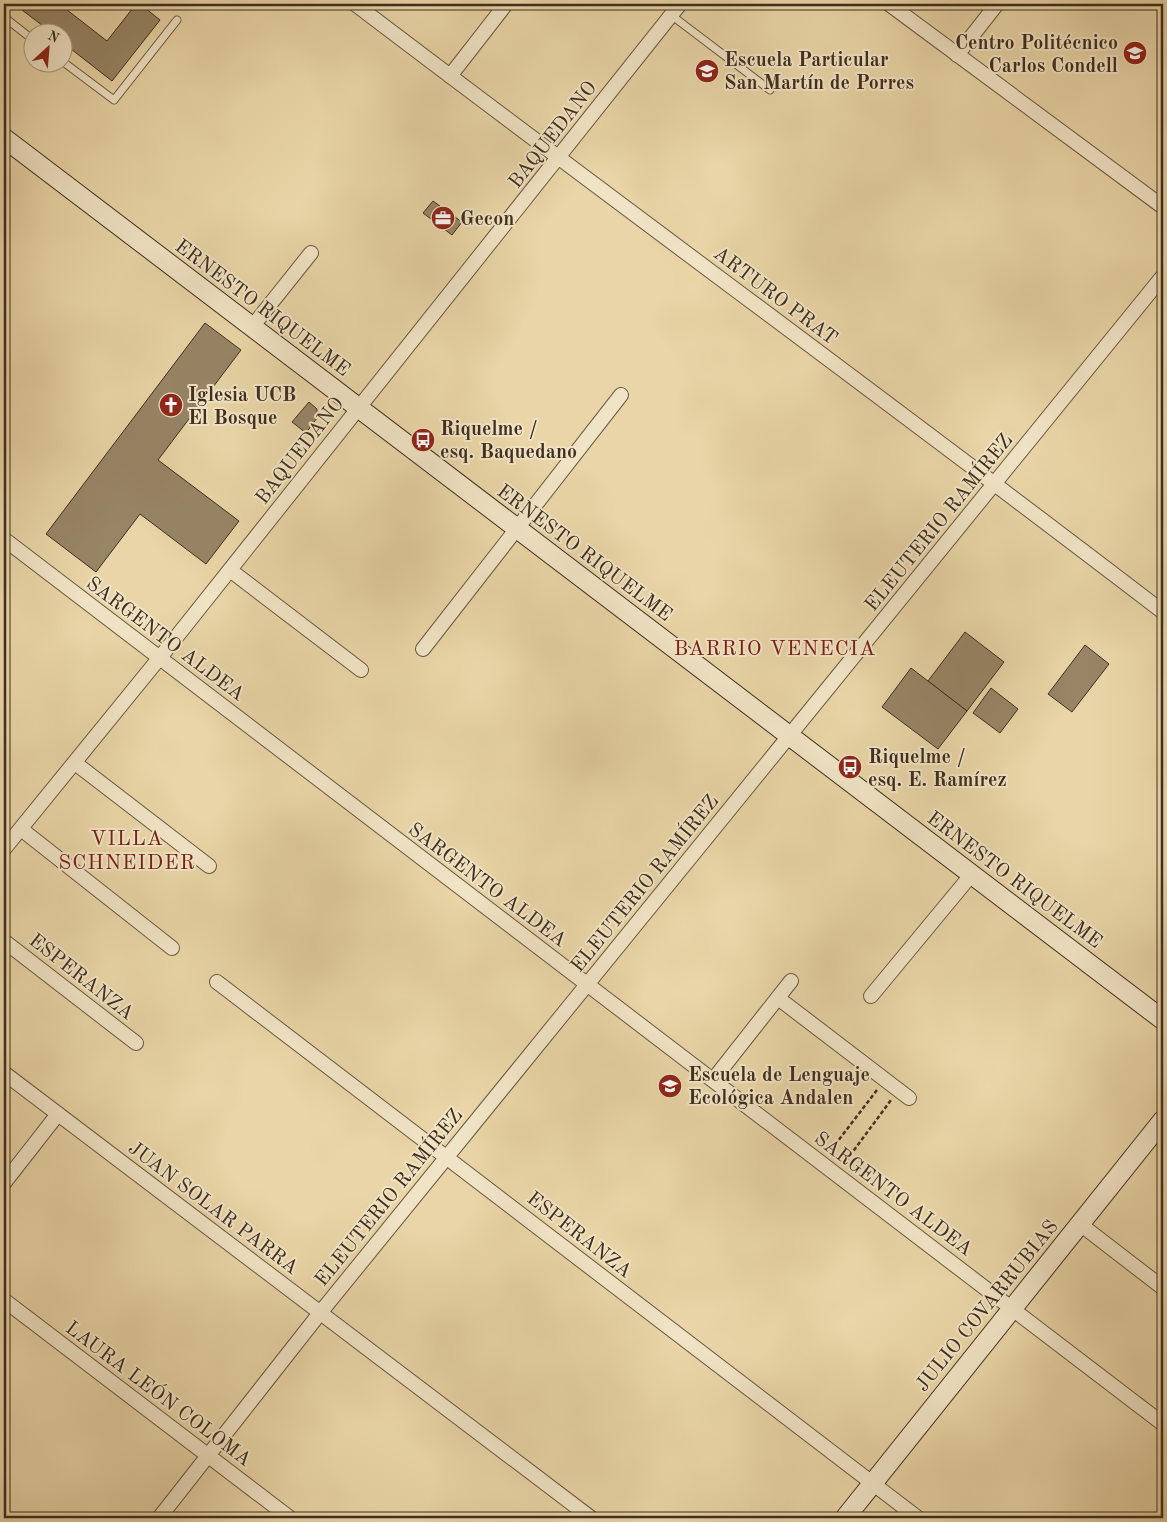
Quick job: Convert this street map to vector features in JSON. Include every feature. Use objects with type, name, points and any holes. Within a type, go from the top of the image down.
[{"type":"street","points":[[450,76],[506,4]]},
{"type":"street","name":"BAQUEDANO","points":[[4,849],[160,658],[680,4]]},
{"type":"street","points":[[889,4],[1163,207]]},
{"type":"street","points":[[957,55],[998,4]]},
{"type":"street","name":"ARTURO PRAT","points":[[364,6],[450,76],[558,159],[996,483],[1163,612]]},
{"type":"street","name":"ERNESTO RIQUELME","points":[[4,138],[1163,1020]]},
{"type":"street","points":[[252,327],[311,253]]},
{"type":"street","name":"ELEUTERIO RAMÍREZ","points":[[159,1518],[320,1313],[446,1157],[1163,276]]},
{"type":"street","points":[[423,649],[621,395]]},
{"type":"street","name":"SARGENTO ALDEA","points":[[4,539],[1163,1424]]},
{"type":"street","points":[[230,570],[361,670]]},
{"type":"street","points":[[74,763],[209,866]]},
{"type":"street","points":[[21,829],[172,948]]},
{"type":"street","points":[[871,996],[972,874]]},
{"type":"street","name":"ESPERANZA","points":[[4,940],[136,1043]]},
{"type":"street","points":[[713,1080],[791,981]]},
{"type":"street","name":"ESPERANZA","points":[[217,982],[918,1518]]},
{"type":"street","points":[[778,998],[904,1094]]},
{"type":"street","name":"JUAN SOLAR PARRA","points":[[4,1073],[590,1518]]},
{"type":"street","points":[[4,1182],[58,1114]]},
{"type":"street","name":"JULIO COVARRUBIAS","points":[[845,1518],[1163,1120]]},
{"type":"street","points":[[1080,1224],[1163,1288]]},
{"type":"street","name":"LAURA LEÓN COLOMA","points":[[4,1300],[290,1518]]},
{"type":"lane","points":[[671,15],[770,90]]},
{"type":"lane","points":[[4,17],[22,31]]},
{"type":"lane","points":[[72,68],[114,100],[177,20]]},
{"type":"path","points":[[831,1150],[885,1080]]},
{"type":"path","points":[[846,1161],[904,1094]]},
{"type":"building","points":[[27,4],[64,4],[62,6],[107,41],[136,4],[140,4],[160,20],[112,81],[72,50],[72,22],[38,22],[22,10]]},
{"type":"building","name":"Gecon","points":[[433,201],[462,222],[452,235],[423,213]]},
{"type":"building","name":"Iglesia UCB El Bosque","points":[[205,323],[241,350],[158,460],[239,521],[206,564],[140,514],[96,572],[46,534]]},
{"type":"building","points":[[309,402],[317,409],[317,418],[306,433],[292,422]]},
{"type":"building","points":[[965,632],[1004,662],[967,711],[928,681]]},
{"type":"building","points":[[1085,645],[1109,664],[1072,712],[1048,694]]},
{"type":"building","points":[[911,668],[967,711],[938,749],[882,707]]},
{"type":"building","points":[[991,688],[1018,709],[1000,733],[973,713]]},
{"type":"place","name":"Centro Politécnico Carlos Condell","points":[[1135,53]]},
{"type":"place","name":"Escuela Particular San Martín de Porres","points":[[707,71]]},
{"type":"place","name":"Gecon","points":[[443,218]]},
{"type":"place","name":"Iglesia UCB El Bosque","points":[[171,405]]},
{"type":"place","name":"Riquelme / esq. Baquedano","points":[[423,440]]},
{"type":"place","name":"Riquelme / esq. E. Ramírez","points":[[850,767]]},
{"type":"place","name":"Escuela de Lenguaje Ecológica Andalen","points":[[670,1086]]},
{"type":"district","name":"BARRIO VENECIA","points":[[775,648]]},
{"type":"district","name":"VILLA SCHNEIDER","points":[[127,850]]}]
